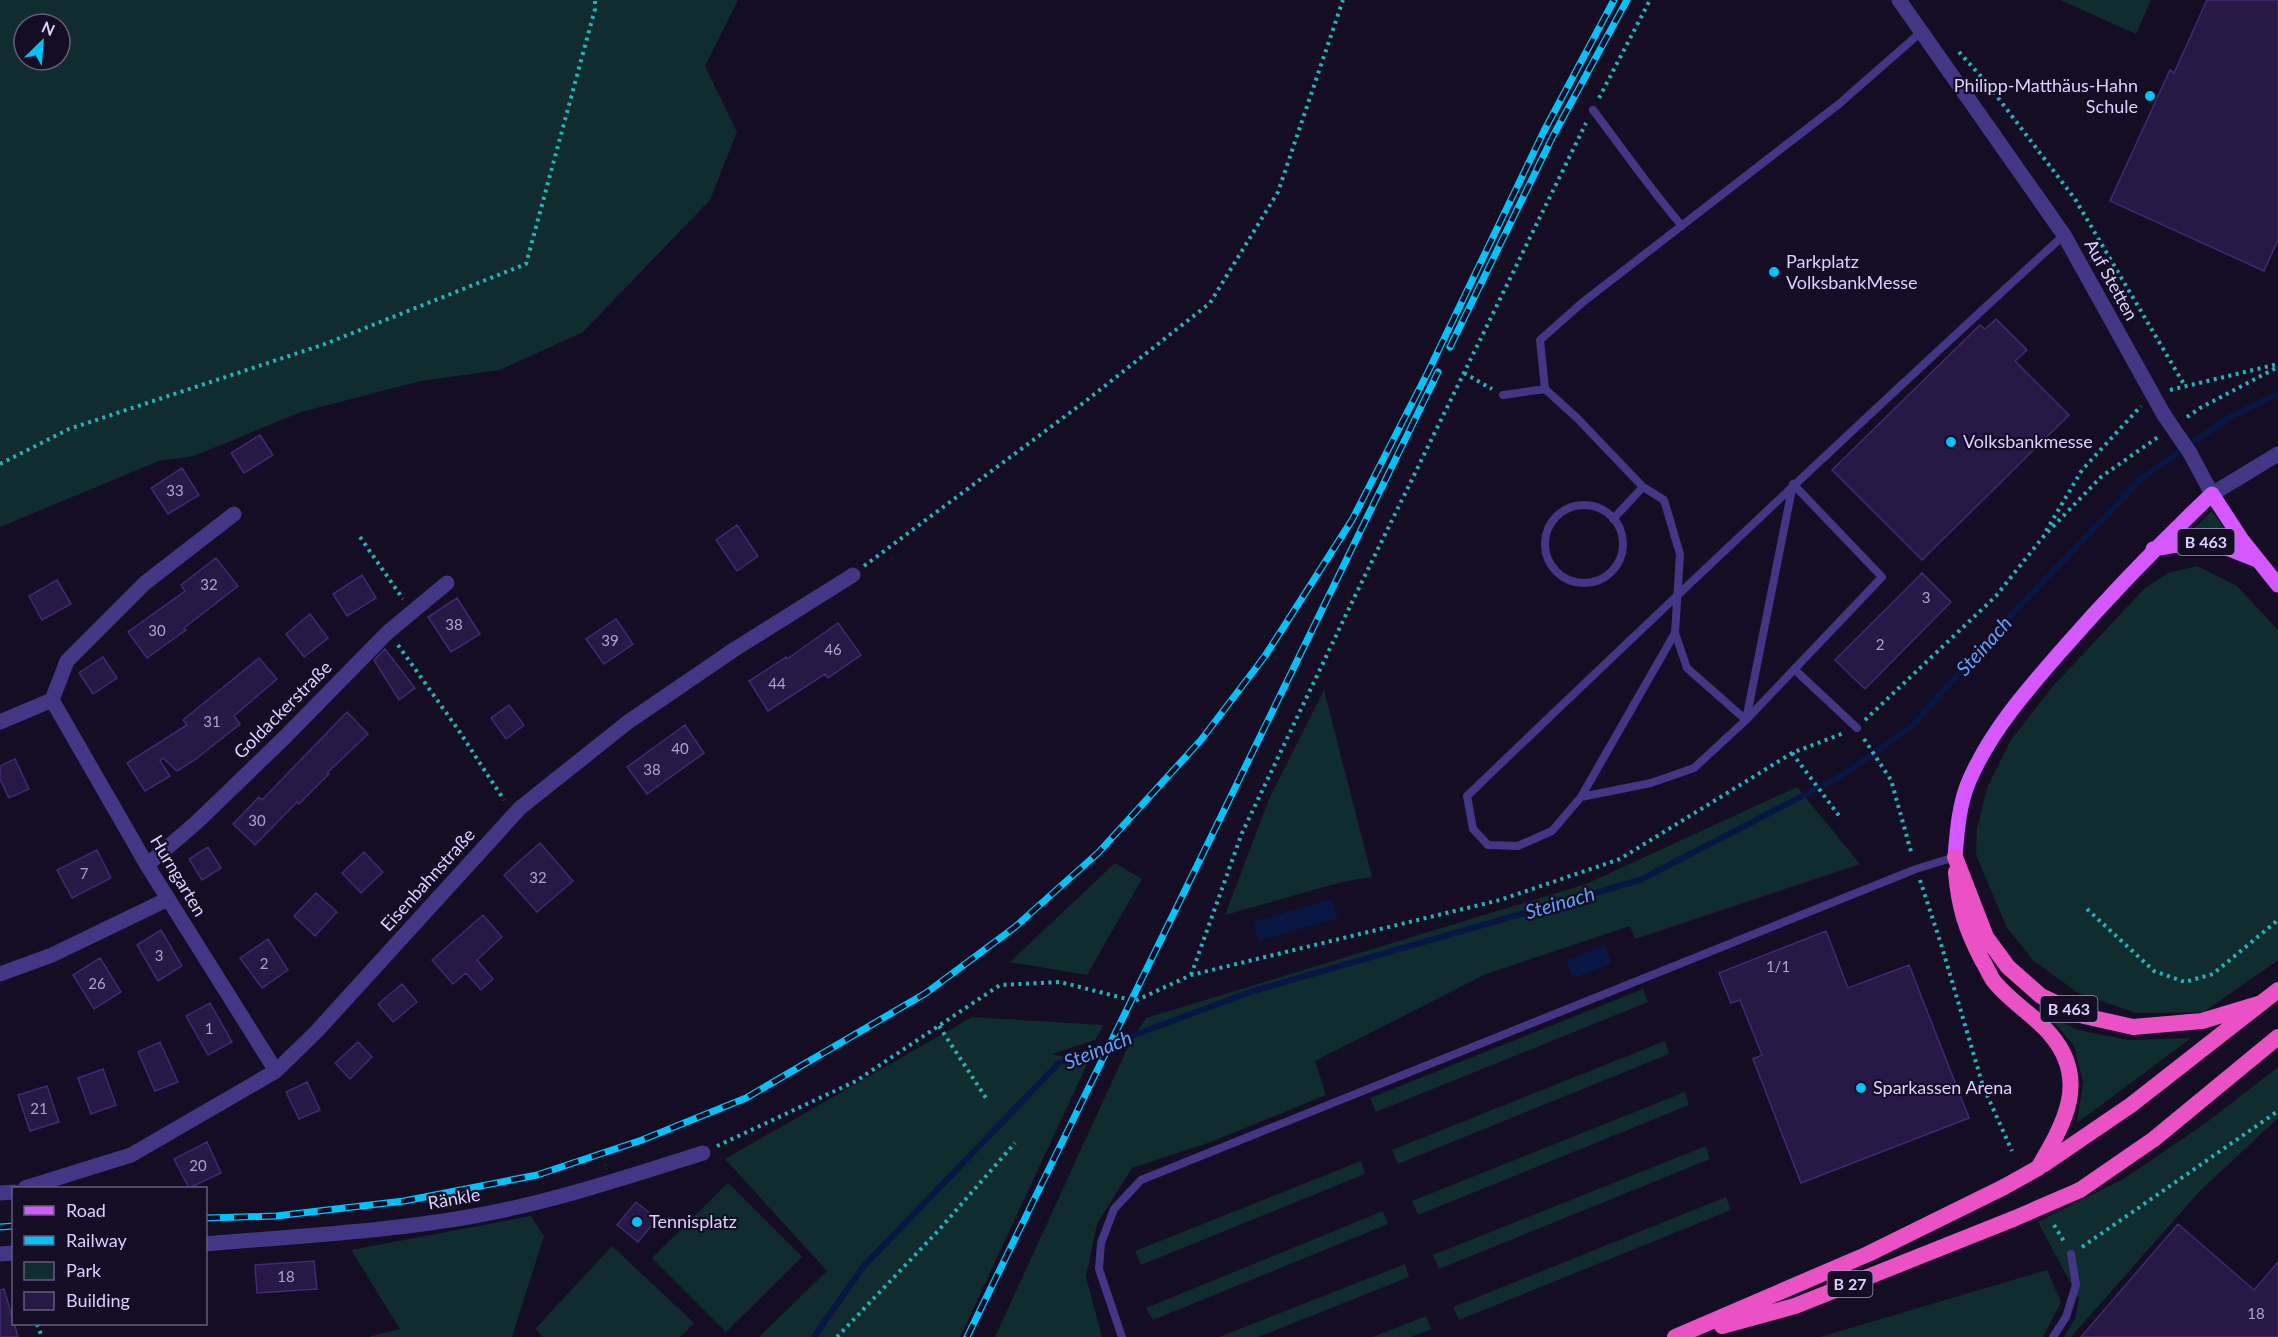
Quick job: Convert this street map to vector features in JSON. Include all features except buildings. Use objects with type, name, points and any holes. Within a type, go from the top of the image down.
[{"type":"highway","name":"B 463","points":[[1955,856],[1986,937],[2008,968],[2041,996],[2084,1017],[2133,1028],[2202,1021],[2262,1003]]},
{"type":"highway","points":[[1955,856],[1958,901],[1970,936],[1993,979],[2050,1034],[2066,1057],[2072,1085],[2067,1113],[2058,1134],[2038,1168]]},
{"type":"highway","name":"B 27","points":[[1675,1337],[1868,1254],[2038,1168],[2131,1105],[2278,990]]},
{"type":"highway","name":"B 27","points":[[1683,1337],[1795,1306],[2080,1190],[2154,1139],[2276,1040]]},
{"type":"main road","name":"B 463","points":[[1955,856],[1958,825],[1969,782],[1995,732],[2042,673],[2153,549],[2212,494]]},
{"type":"main road","name":"Auf Stetten","points":[[2212,494],[2257,560],[2278,585]]},
{"type":"main road","name":"B 463","points":[[2153,549],[2201,541],[2224,546],[2257,560]]},
{"type":"street","name":"Auf Stetten","points":[[1899,0],[2064,235],[2152,394],[2190,453],[2212,494]]},
{"type":"street","points":[[2212,494],[2278,454]]},
{"type":"street","points":[[0,722],[52,700],[67,661],[145,583],[234,514]]},
{"type":"street","name":"Eisenbahnstraße","points":[[28,1187],[131,1155],[276,1071],[317,1031],[520,808],[628,722],[735,649],[853,575]]},
{"type":"street","name":"Goldackerstraße","points":[[147,865],[197,822],[388,632],[447,583]]},
{"type":"street","name":"Hurngarten","points":[[52,700],[147,865],[276,1071]]},
{"type":"street","points":[[0,974],[52,956],[168,899]]},
{"type":"street","name":"Ränkle","points":[[207,1244],[394,1228],[474,1216],[568,1195],[702,1153]]},
{"type":"lane","points":[[1746,720],[1687,668],[1675,633],[1680,554],[1664,500],[1643,487],[1577,418],[1545,389],[1540,340],[1583,302],[1839,104],[1922,32]]},
{"type":"lane","points":[[1593,110],[1651,190],[1682,226]]},
{"type":"lane","points":[[1675,633],[1581,797],[1552,831],[1518,846],[1488,845],[1473,829],[1467,796],[1793,484],[2064,235]]},
{"type":"lane","points":[[1503,395],[1545,389]]},
{"type":"lane","points":[[1581,797],[1651,783],[1694,768],[1746,720],[1882,577],[1793,484]]},
{"type":"lane","points":[[1746,720],[1793,484]]},
{"type":"lane","points":[[1613,519],[1643,487]]},
{"type":"lane","points":[[1587,505],[1601,509],[1613,519],[1621,532],[1623,547],[1618,562],[1609,574],[1596,581],[1581,583],[1566,579],[1554,569],[1546,556],[1544,541],[1549,526],[1558,514],[1571,507],[1587,505]]},
{"type":"lane","points":[[1794,669],[1857,728]]},
{"type":"lane","points":[[1122,1337],[1099,1269],[1101,1243],[1114,1209],[1141,1180],[1916,869],[1955,856]]},
{"type":"lane","points":[[2053,1337],[2066,1317],[2076,1285],[2072,1254]]},
{"type":"path","points":[[0,464],[69,429],[326,344],[526,264],[595,9],[595,0]]},
{"type":"path","points":[[853,575],[1087,400],[1210,303],[1278,192],[1343,0]]},
{"type":"path","points":[[1191,975],[1242,833],[1464,373],[1593,110],[1650,0]]},
{"type":"path","points":[[1957,50],[1986,82],[2075,199],[2185,386]]},
{"type":"path","points":[[2043,537],[2082,471],[2152,394],[2278,366]]},
{"type":"path","points":[[2182,420],[2278,366]]},
{"type":"path","points":[[1464,373],[1477,379]]},
{"type":"path","points":[[702,1153],[856,1081],[1000,985],[1060,982],[1135,1001],[1191,975],[1500,900],[1620,859],[1792,753],[1857,728],[1996,596],[2043,537],[2101,477],[2164,433]]},
{"type":"path","points":[[360,537],[412,612]]},
{"type":"path","points":[[388,632],[457,728],[513,816]]},
{"type":"path","points":[[1869,746],[1891,780],[1983,1086],[2012,1151]]},
{"type":"path","points":[[1792,753],[1840,818]]},
{"type":"path","points":[[2087,909],[2154,971],[2185,982],[2213,974],[2278,920]]},
{"type":"path","points":[[939,1026],[988,1101]]},
{"type":"path","points":[[2054,1225],[2072,1254],[2278,1110]]},
{"type":"path","points":[[837,1337],[937,1232],[1015,1143]]},
{"type":"green space","points":[[0,0],[738,0],[705,66],[737,132],[710,200],[583,332],[500,370],[421,381],[301,412],[194,456],[159,461],[0,527]]},
{"type":"green space","points":[[2060,0],[2151,0],[2136,34]]},
{"type":"green space","points":[[2212,511],[2229,536],[2205,529],[2191,531]]},
{"type":"green space","points":[[2197,566],[2237,586],[2278,630],[2278,960],[2204,1012],[2136,1013],[2078,993],[2034,961],[2007,928],[1976,855],[1977,828],[1987,788],[2011,740],[2053,686],[2145,588],[2168,573]]},
{"type":"green space","points":[[1324,690],[1372,877],[1342,882],[1225,915],[1269,799]]},
{"type":"green space","points":[[1797,787],[1860,864],[1635,939],[1630,926],[1486,974],[1315,1061],[1326,1095],[1211,1142],[1132,1168],[1097,1224],[1086,1277],[1102,1337],[995,1337],[1126,1051],[1146,1018],[1586,884]]},
{"type":"green space","points":[[1115,863],[1142,879],[1087,975],[1010,962]]},
{"type":"green space","points":[[1643,989],[1648,1002],[1376,1112],[1370,1098]]},
{"type":"green space","points":[[2049,1016],[2078,1030],[2129,1040],[2191,1038],[2077,1123],[2083,1081],[2074,1046]]},
{"type":"green space","points":[[972,1017],[1104,1025],[1095,1040],[1052,1054],[1088,1062],[960,1337],[759,1337],[827,1271],[725,1159]]},
{"type":"green space","points":[[1665,1041],[1669,1054],[1398,1164],[1392,1150]]},
{"type":"green space","points":[[2278,1067],[2278,1118],[2199,1192],[2071,1337],[2064,1337],[2075,1319],[2079,1299],[2038,1222],[2125,1178],[2207,1122]]},
{"type":"green space","points":[[1685,1092],[1689,1105],[1418,1215],[1412,1201]]},
{"type":"green space","points":[[1706,1146],[1710,1159],[1439,1269],[1433,1255]]},
{"type":"green space","points":[[1361,1161],[1365,1174],[1141,1265],[1135,1251]]},
{"type":"green space","points":[[728,1183],[802,1257],[726,1332],[652,1258]]},
{"type":"green space","points":[[1726,1197],[1731,1210],[1459,1320],[1453,1307]]},
{"type":"green space","points":[[1383,1211],[1388,1224],[1153,1320],[1146,1308]]},
{"type":"green space","points":[[531,1216],[544,1236],[512,1337],[368,1337],[400,1329],[351,1250]]},
{"type":"green space","points":[[612,1246],[694,1323],[680,1337],[543,1337],[535,1329]]},
{"type":"green space","points":[[1405,1264],[1409,1277],[1258,1337],[1219,1337]]},
{"type":"green space","points":[[2047,1270],[2061,1302],[2043,1337],[1820,1337]]},
{"type":"green space","points":[[1426,1316],[1431,1329],[1411,1337],[1373,1337]]},
{"type":"water","points":[[1332,899],[1338,918],[1259,941],[1253,922]]},
{"type":"water","points":[[1605,945],[1612,964],[1573,978],[1566,960]]},
{"type":"waterway","name":"Steinach","points":[[814,1337],[863,1267],[1059,1063],[1253,991],[1640,880],[1843,775],[1912,726],[2018,608],[2142,478],[2228,418],[2278,394]]},
{"type":"railway","points":[[207,1218],[276,1216],[404,1201],[537,1175],[642,1140],[746,1098],[926,993],[1015,927],[1099,852],[1201,740],[1265,656],[1352,520],[1428,372],[1544,131],[1614,0]]},
{"type":"railway","points":[[1450,347],[1553,136],[1627,0]]},
{"type":"railway","points":[[967,1337],[1438,372]]},
{"type":"railway","points":[[0,1227],[12,1226]]},
{"type":"place","name":"Philipp-Matthäus-Hahn Schule","points":[[2150,96]]},
{"type":"place","name":"Parkplatz VolksbankMesse","points":[[1774,272]]},
{"type":"place","name":"Volksbankmesse","points":[[1951,442]]},
{"type":"place","name":"Sparkassen Arena","points":[[1861,1088]]},
{"type":"place","name":"Tennisplatz","points":[[637,1222]]}]
